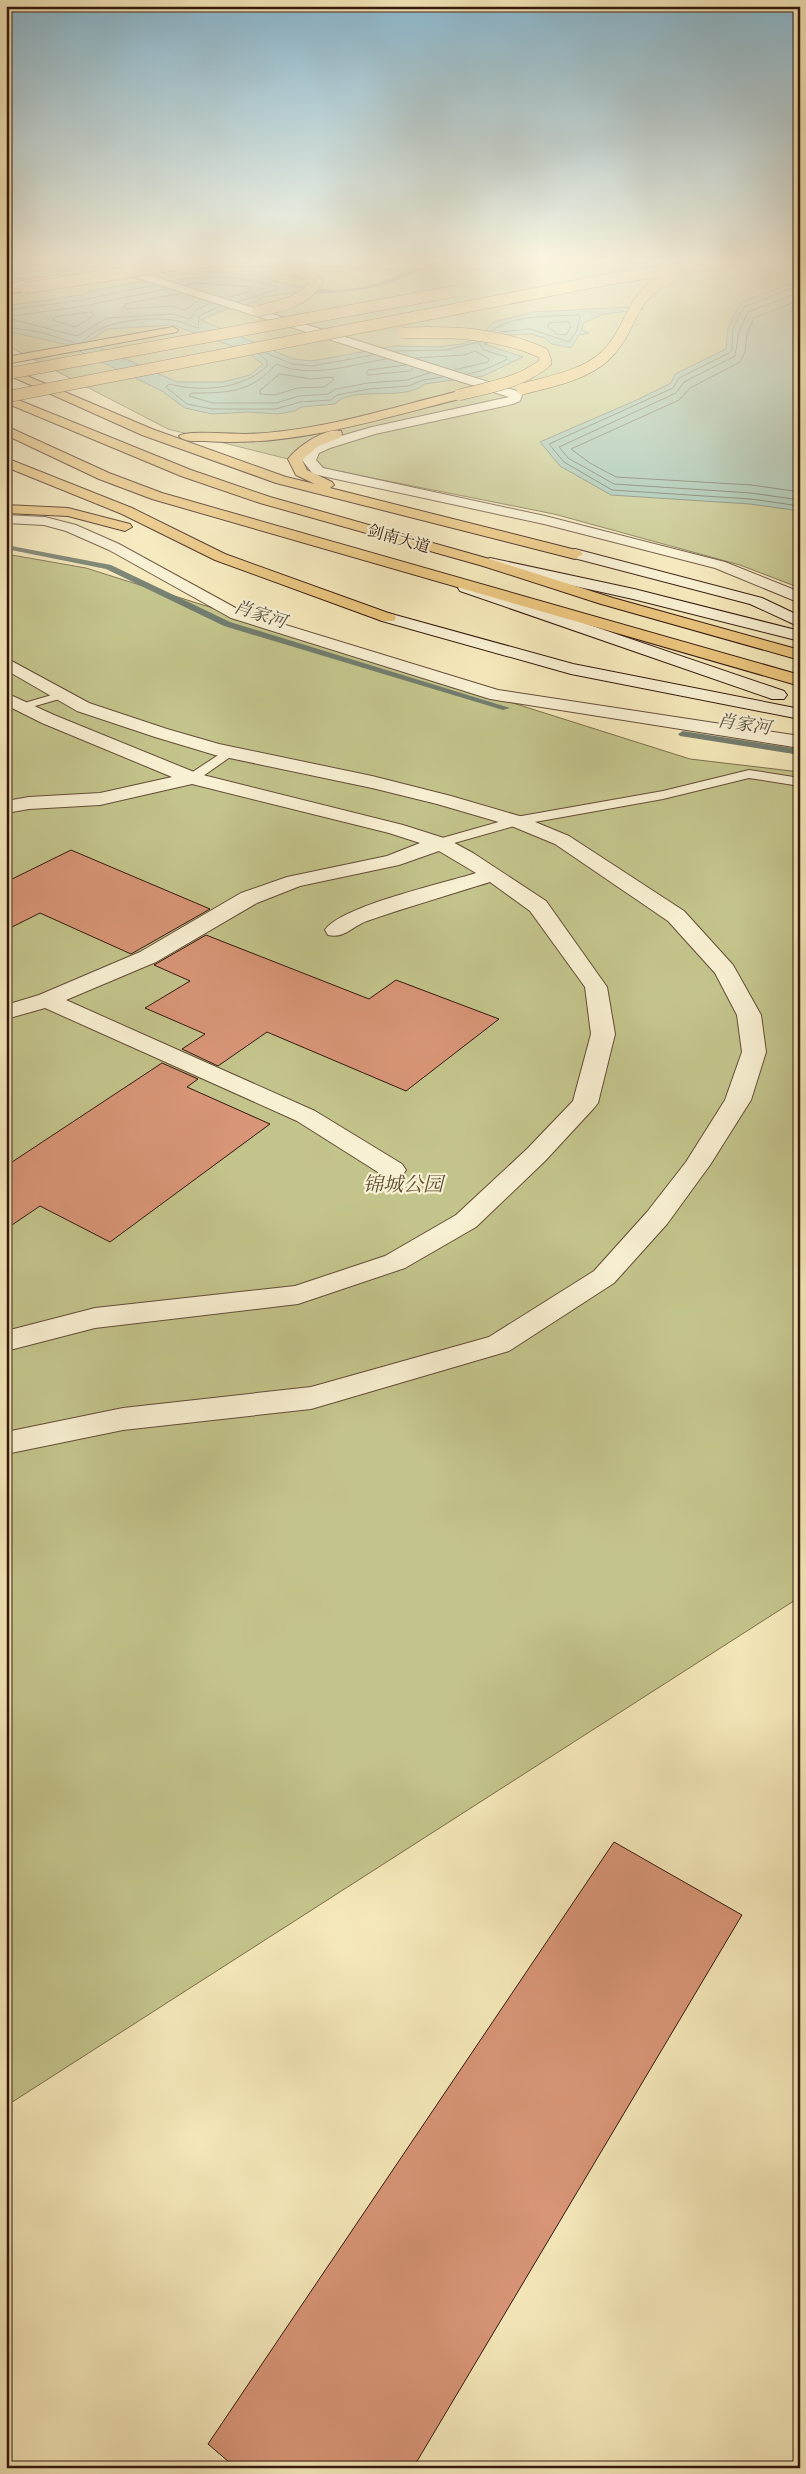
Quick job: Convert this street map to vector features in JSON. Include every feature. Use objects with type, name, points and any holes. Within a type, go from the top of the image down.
[{"type":"highway","points":[[7,372],[147,432],[281,480],[360,502],[575,554]]},
{"type":"highway","points":[[6,382],[58,372]]},
{"type":"highway","points":[[6,398],[139,372]]},
{"type":"highway","points":[[147,432],[196,438],[247,439],[303,432],[518,380],[536,372]]},
{"type":"highway","points":[[360,502],[301,472],[295,459],[312,444],[338,433],[472,401],[554,379],[569,372]]},
{"type":"highway","name":"剑南大道","points":[[6,398],[178,470],[247,494],[488,563],[607,601],[800,655]]},
{"type":"highway","name":"剑南大道","points":[[6,430],[104,476],[156,496],[800,681]]},
{"type":"highway","points":[[6,462],[127,511],[220,557]]},
{"type":"highway","points":[[6,509],[50,510],[84,515],[220,557],[388,618]]},
{"type":"street","points":[[445,372],[516,395],[516,398],[372,430],[326,445],[314,451],[309,460],[318,470],[332,475],[546,520],[720,565],[800,598]]},
{"type":"street","points":[[6,519],[44,521],[71,528],[114,547],[237,615],[496,695],[800,742]]},
{"type":"street","points":[[575,554],[756,601],[800,622]]},
{"type":"street","points":[[488,563],[634,594],[800,636]]},
{"type":"street","points":[[441,579],[800,703]]},
{"type":"street","points":[[388,618],[571,669],[800,714]]},
{"type":"street","points":[[6,663],[83,707],[121,720],[229,752],[372,782],[516,821],[562,840],[676,916],[725,970],[750,1015],[754,1052],[738,1100],[697,1164],[657,1218],[604,1277],[499,1344],[311,1398],[123,1419],[6,1443]]},
{"type":"street","points":[[6,698],[25,706],[48,720],[192,778],[396,829],[440,843],[538,906],[596,987],[603,1034],[585,1103],[536,1155],[466,1221],[395,1262],[298,1295],[94,1318],[6,1341]]},
{"type":"street","points":[[6,807],[29,803],[100,799],[192,778]]},
{"type":"street","points":[[6,1012],[47,1000],[148,957],[249,898],[294,881],[392,861],[440,843]]},
{"type":"street","points":[[336,930],[356,917],[492,875]]},
{"type":"street","points":[[47,1000],[306,1116],[393,1170]]},
{"type":"lane","points":[[25,706],[62,695]]},
{"type":"lane","points":[[192,778],[229,752]]},
{"type":"lane","points":[[440,843],[516,821],[663,795],[749,774],[800,782]]},
{"type":"green space","points":[[59,372],[800,372],[800,588],[740,565],[554,514],[332,470],[168,429]]},
{"type":"green space","name":"锦城公园","points":[[6,554],[86,568],[690,759],[800,772],[800,1597],[6,2106]]},
{"type":"water","points":[[124,372],[156,372],[177,382],[223,382],[250,375],[253,372],[490,372],[483,376],[424,384],[406,392],[353,395],[343,398],[335,404],[301,407],[295,411],[277,414],[248,412],[212,414],[185,408],[162,391]]},
{"type":"water","points":[[678,372],[800,372],[800,511],[750,504],[611,495],[560,466],[540,442],[671,383],[675,374]]},
{"type":"building","points":[[71,850],[210,909],[131,954],[40,913],[6,930],[6,882]]},
{"type":"building","points":[[206,935],[369,999],[396,980],[499,1019],[406,1091],[267,1032],[218,1066],[182,1049],[205,1034],[145,1008],[190,981],[154,965]]},
{"type":"building","points":[[162,1063],[198,1079],[187,1087],[270,1124],[110,1242],[40,1206],[6,1229],[6,1166]]},
{"type":"building","points":[[614,1842],[742,1915],[413,2468],[236,2468],[208,2444]]},
{"type":"waterway","name":"肖家河","points":[[6,547],[108,567],[227,624],[506,708]]},
{"type":"waterway","name":"肖家河","points":[[683,734],[800,752]]}]
